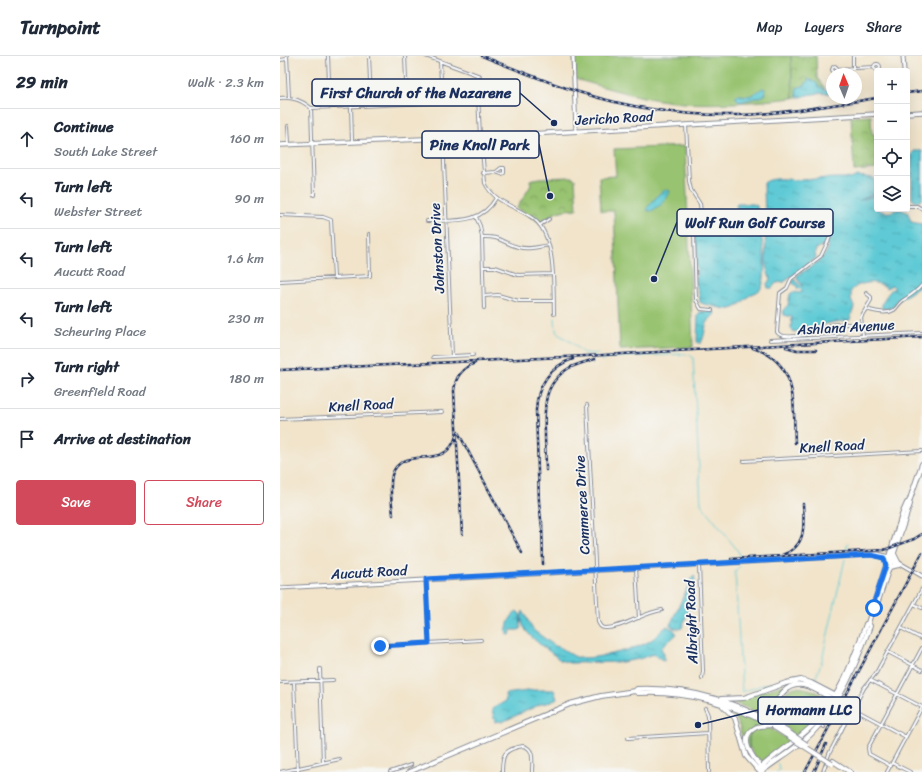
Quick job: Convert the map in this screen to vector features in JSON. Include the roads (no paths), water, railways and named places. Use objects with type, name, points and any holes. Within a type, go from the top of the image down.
[{"type":"main road","points":[[910,113],[922,112]]},
{"type":"main road","name":"Jericho Road","points":[[280,145],[443,138],[874,114]]},
{"type":"main road","points":[[760,770],[822,725],[852,662],[875,603],[878,601],[888,566],[889,557],[903,512],[907,503],[909,502],[922,464]]},
{"type":"main road","points":[[889,557],[899,564]]},
{"type":"main road","points":[[888,566],[889,557]]},
{"type":"main road","points":[[888,566],[899,564]]},
{"type":"main road","points":[[717,699],[744,698],[786,683],[801,680],[811,683],[835,698]]},
{"type":"main road","points":[[785,732],[777,718],[776,707],[780,696],[789,687],[797,685],[806,686],[835,698]]},
{"type":"main road","points":[[409,772],[570,704],[594,697],[646,689],[691,693],[717,699],[753,712],[845,772]]},
{"type":"main road","points":[[635,691],[638,693],[684,695],[722,704],[744,712],[785,732]]},
{"type":"main road","points":[[760,770],[815,723],[835,698]]},
{"type":"main road","points":[[722,704],[735,718],[746,756],[760,770]]},
{"type":"main road","points":[[760,770],[750,753],[747,744],[748,736],[755,728],[771,725]]},
{"type":"main road","points":[[832,763],[850,772]]},
{"type":"street","points":[[287,56],[289,98]]},
{"type":"street","points":[[328,56],[330,107]]},
{"type":"street","points":[[369,56],[371,105]]},
{"type":"street","points":[[405,56],[407,104]]},
{"type":"street","points":[[426,56],[480,76]]},
{"type":"street","points":[[573,56],[576,131]]},
{"type":"street","points":[[852,56],[853,68],[874,67]]},
{"type":"street","points":[[903,56],[904,68]]},
{"type":"street","points":[[280,60],[287,59]]},
{"type":"street","points":[[440,61],[442,102]]},
{"type":"street","points":[[477,75],[480,136],[485,183],[496,198],[531,217],[540,225],[546,236],[549,245],[552,274],[554,314]]},
{"type":"street","points":[[280,98],[289,98],[303,102],[311,108],[478,101]]},
{"type":"street","points":[[351,106],[352,142]]},
{"type":"street","points":[[311,108],[314,195]]},
{"type":"street","points":[[686,125],[689,181],[691,190],[700,204],[701,212],[701,217],[694,233],[696,300],[701,309],[712,310]]},
{"type":"street","points":[[288,126],[289,145]]},
{"type":"street","name":"Johnston Drive","points":[[443,138],[452,356]]},
{"type":"street","points":[[483,173],[496,172]]},
{"type":"street","points":[[427,221],[468,219],[476,217],[487,210],[496,198]]},
{"type":"street","points":[[910,206],[916,206],[922,209]]},
{"type":"street","points":[[280,215],[323,217],[331,220],[334,278]]},
{"type":"street","points":[[476,217],[480,226],[482,238],[484,308]]},
{"type":"street","points":[[540,225],[549,219]]},
{"type":"street","points":[[280,281],[370,276],[369,234]]},
{"type":"street","points":[[831,235],[821,256],[791,279],[787,288],[780,293],[777,332],[778,335],[782,336],[803,335],[821,328],[842,324],[852,324],[862,329]]},
{"type":"street","points":[[482,238],[500,238],[517,247],[526,249],[549,245]]},
{"type":"street","points":[[483,267],[495,267],[518,275],[552,274]]},
{"type":"street","points":[[866,309],[878,312],[888,312],[894,310],[898,304],[914,293],[922,285]]},
{"type":"street","points":[[863,336],[860,317],[872,299],[866,293]]},
{"type":"street","points":[[484,296],[498,295],[519,301],[554,301]]},
{"type":"street","name":"Ashland Avenue","points":[[770,340],[922,333]]},
{"type":"street","points":[[433,357],[472,355]]},
{"type":"street","name":"Commerce Drive","points":[[587,405],[598,622],[602,627],[609,628],[639,618]]},
{"type":"street","name":"Knell Road","points":[[280,419],[442,412]]},
{"type":"street","name":"Knell Road","points":[[744,461],[922,451]]},
{"type":"street","name":"Aucutt Road","points":[[280,588],[869,555],[889,557],[921,576]]},
{"type":"street","name":"Albright Road","points":[[699,565],[703,670],[702,678]]},
{"type":"street","points":[[636,568],[639,618],[654,611],[662,610]]},
{"type":"street","points":[[426,579],[429,643]]},
{"type":"street","points":[[855,705],[876,673],[922,589]]},
{"type":"street","points":[[914,604],[922,608]]},
{"type":"street","points":[[901,628],[922,639]]},
{"type":"street","points":[[375,646],[481,640]]},
{"type":"street","points":[[891,766],[869,754],[868,748],[922,648]]},
{"type":"street","points":[[888,652],[922,670]]},
{"type":"street","points":[[320,669],[323,762]]},
{"type":"street","points":[[280,682],[333,680]]},
{"type":"street","points":[[870,680],[922,707],[887,772]]},
{"type":"street","points":[[294,682],[298,772]]},
{"type":"street","points":[[835,698],[906,737]]},
{"type":"street","points":[[705,708],[708,715],[710,772]]},
{"type":"street","points":[[823,772],[829,754],[845,724],[851,708]]},
{"type":"street","points":[[628,738],[708,733]]},
{"type":"street","points":[[502,772],[502,760],[506,752],[523,746],[529,748],[532,753],[532,772]]},
{"type":"street","points":[[280,772],[340,759]]},
{"type":"street","points":[[892,763],[910,772]]},
{"type":"street","points":[[390,772],[411,765]]},
{"type":"water","points":[[809,79],[817,83],[819,87],[826,90],[826,93],[797,97],[796,89],[805,85]]},
{"type":"water","points":[[763,88],[765,89],[766,94],[763,96],[740,102],[736,98],[738,95],[750,96]]},
{"type":"water","points":[[914,151],[922,151],[922,200],[916,202],[912,199],[912,154]]},
{"type":"water","points":[[857,176],[874,179],[874,194],[860,200],[874,196],[874,212],[906,212],[908,213],[911,222],[922,224],[922,282],[919,287],[898,301],[892,308],[882,309],[882,303],[892,289],[894,290],[894,287],[892,285],[887,288],[883,285],[874,283],[859,285],[851,291],[851,300],[854,307],[850,320],[830,323],[794,332],[791,328],[792,317],[784,315],[783,310],[788,305],[790,294],[793,292],[801,293],[802,290],[797,288],[797,286],[791,282],[794,279],[801,286],[803,286],[797,279],[797,276],[821,259],[828,250],[829,245],[826,244],[816,249],[816,258],[806,267],[784,282],[776,283],[772,288],[768,288],[767,284],[770,279],[766,266],[764,183],[777,179],[851,179]]},
{"type":"water","points":[[665,190],[670,191],[664,201],[655,209],[648,211],[647,208],[660,193]]},
{"type":"water","points":[[737,204],[753,204],[757,206],[757,229],[761,236],[764,255],[763,284],[760,290],[750,295],[741,304],[731,309],[701,303],[696,283],[697,250],[695,238],[697,230],[706,214],[719,211],[728,215],[735,213]]},
{"type":"water","points":[[700,312],[715,312],[706,325],[701,343],[698,343],[698,315]]},
{"type":"water","points":[[694,575],[695,580],[689,597],[690,605],[682,628],[678,629],[672,627],[670,625]]},
{"type":"water","points":[[517,611],[520,614],[521,629],[511,630],[510,635],[507,634],[509,621]]},
{"type":"water","points":[[523,611],[533,630],[555,646],[580,658],[606,655],[636,647],[650,641],[667,626],[674,630],[677,634],[661,648],[664,654],[664,661],[653,654],[639,659],[622,662],[570,663],[558,658],[529,634],[522,623]]},
{"type":"water","points":[[535,690],[554,690],[557,699],[541,704],[502,722],[495,722],[492,709],[506,701],[505,694]]},
{"type":"waterway","points":[[555,318],[556,331],[558,334],[571,342],[583,353],[598,354]]},
{"type":"waterway","points":[[601,360],[616,357],[685,354],[690,355],[693,358],[701,504],[738,551],[740,558]]},
{"type":"waterway","points":[[846,550],[848,543]]},
{"type":"waterway","points":[[821,664],[845,559]]},
{"type":"waterway","points":[[740,566],[735,571],[742,692],[769,683]]},
{"type":"waterway","points":[[815,680],[820,666]]},
{"type":"waterway","points":[[800,710],[809,692]]},
{"type":"waterway","points":[[787,695],[793,699],[798,708]]},
{"type":"waterway","points":[[789,719],[796,716]]},
{"type":"waterway","points":[[787,717],[791,718]]},
{"type":"waterway","points":[[777,772],[779,769],[778,764]]},
{"type":"railway","points":[[482,56],[532,76],[601,99],[679,113],[718,115],[773,113],[874,98]]},
{"type":"railway","points":[[910,93],[922,91]]},
{"type":"railway","points":[[280,370],[586,356],[922,337]]},
{"type":"railway","points":[[786,347],[797,350],[816,350]]},
{"type":"railway","points":[[753,348],[768,355],[779,363],[786,374],[793,399],[795,443]]},
{"type":"railway","points":[[542,528],[539,502],[537,401],[542,385],[551,372],[565,362],[573,359]]},
{"type":"railway","points":[[546,470],[545,405],[550,389],[560,374],[578,364],[595,359]]},
{"type":"railway","points":[[462,534],[454,391],[456,381],[460,374],[463,370],[475,363]]},
{"type":"railway","points":[[458,432],[522,553]]},
{"type":"railway","points":[[393,515],[391,480],[397,466],[414,458],[434,456],[443,453],[451,447],[456,436]]},
{"type":"railway","points":[[782,555],[796,547],[800,541],[804,520],[803,504]]},
{"type":"railway","points":[[542,522],[543,564]]},
{"type":"railway","points":[[731,559],[884,550],[914,539],[922,534]]},
{"type":"railway","points":[[805,772],[922,553]]},
{"type":"railway","points":[[814,772],[826,744]]},
{"type":"place","name":"First Church of the Nazarene","points":[[554,123]]},
{"type":"place","name":"Pine Knoll Park","points":[[550,196]]},
{"type":"place","name":"Wolf Run Golf Course","points":[[654,279]]},
{"type":"place","name":"Hormann LLC","points":[[698,725]]}]
